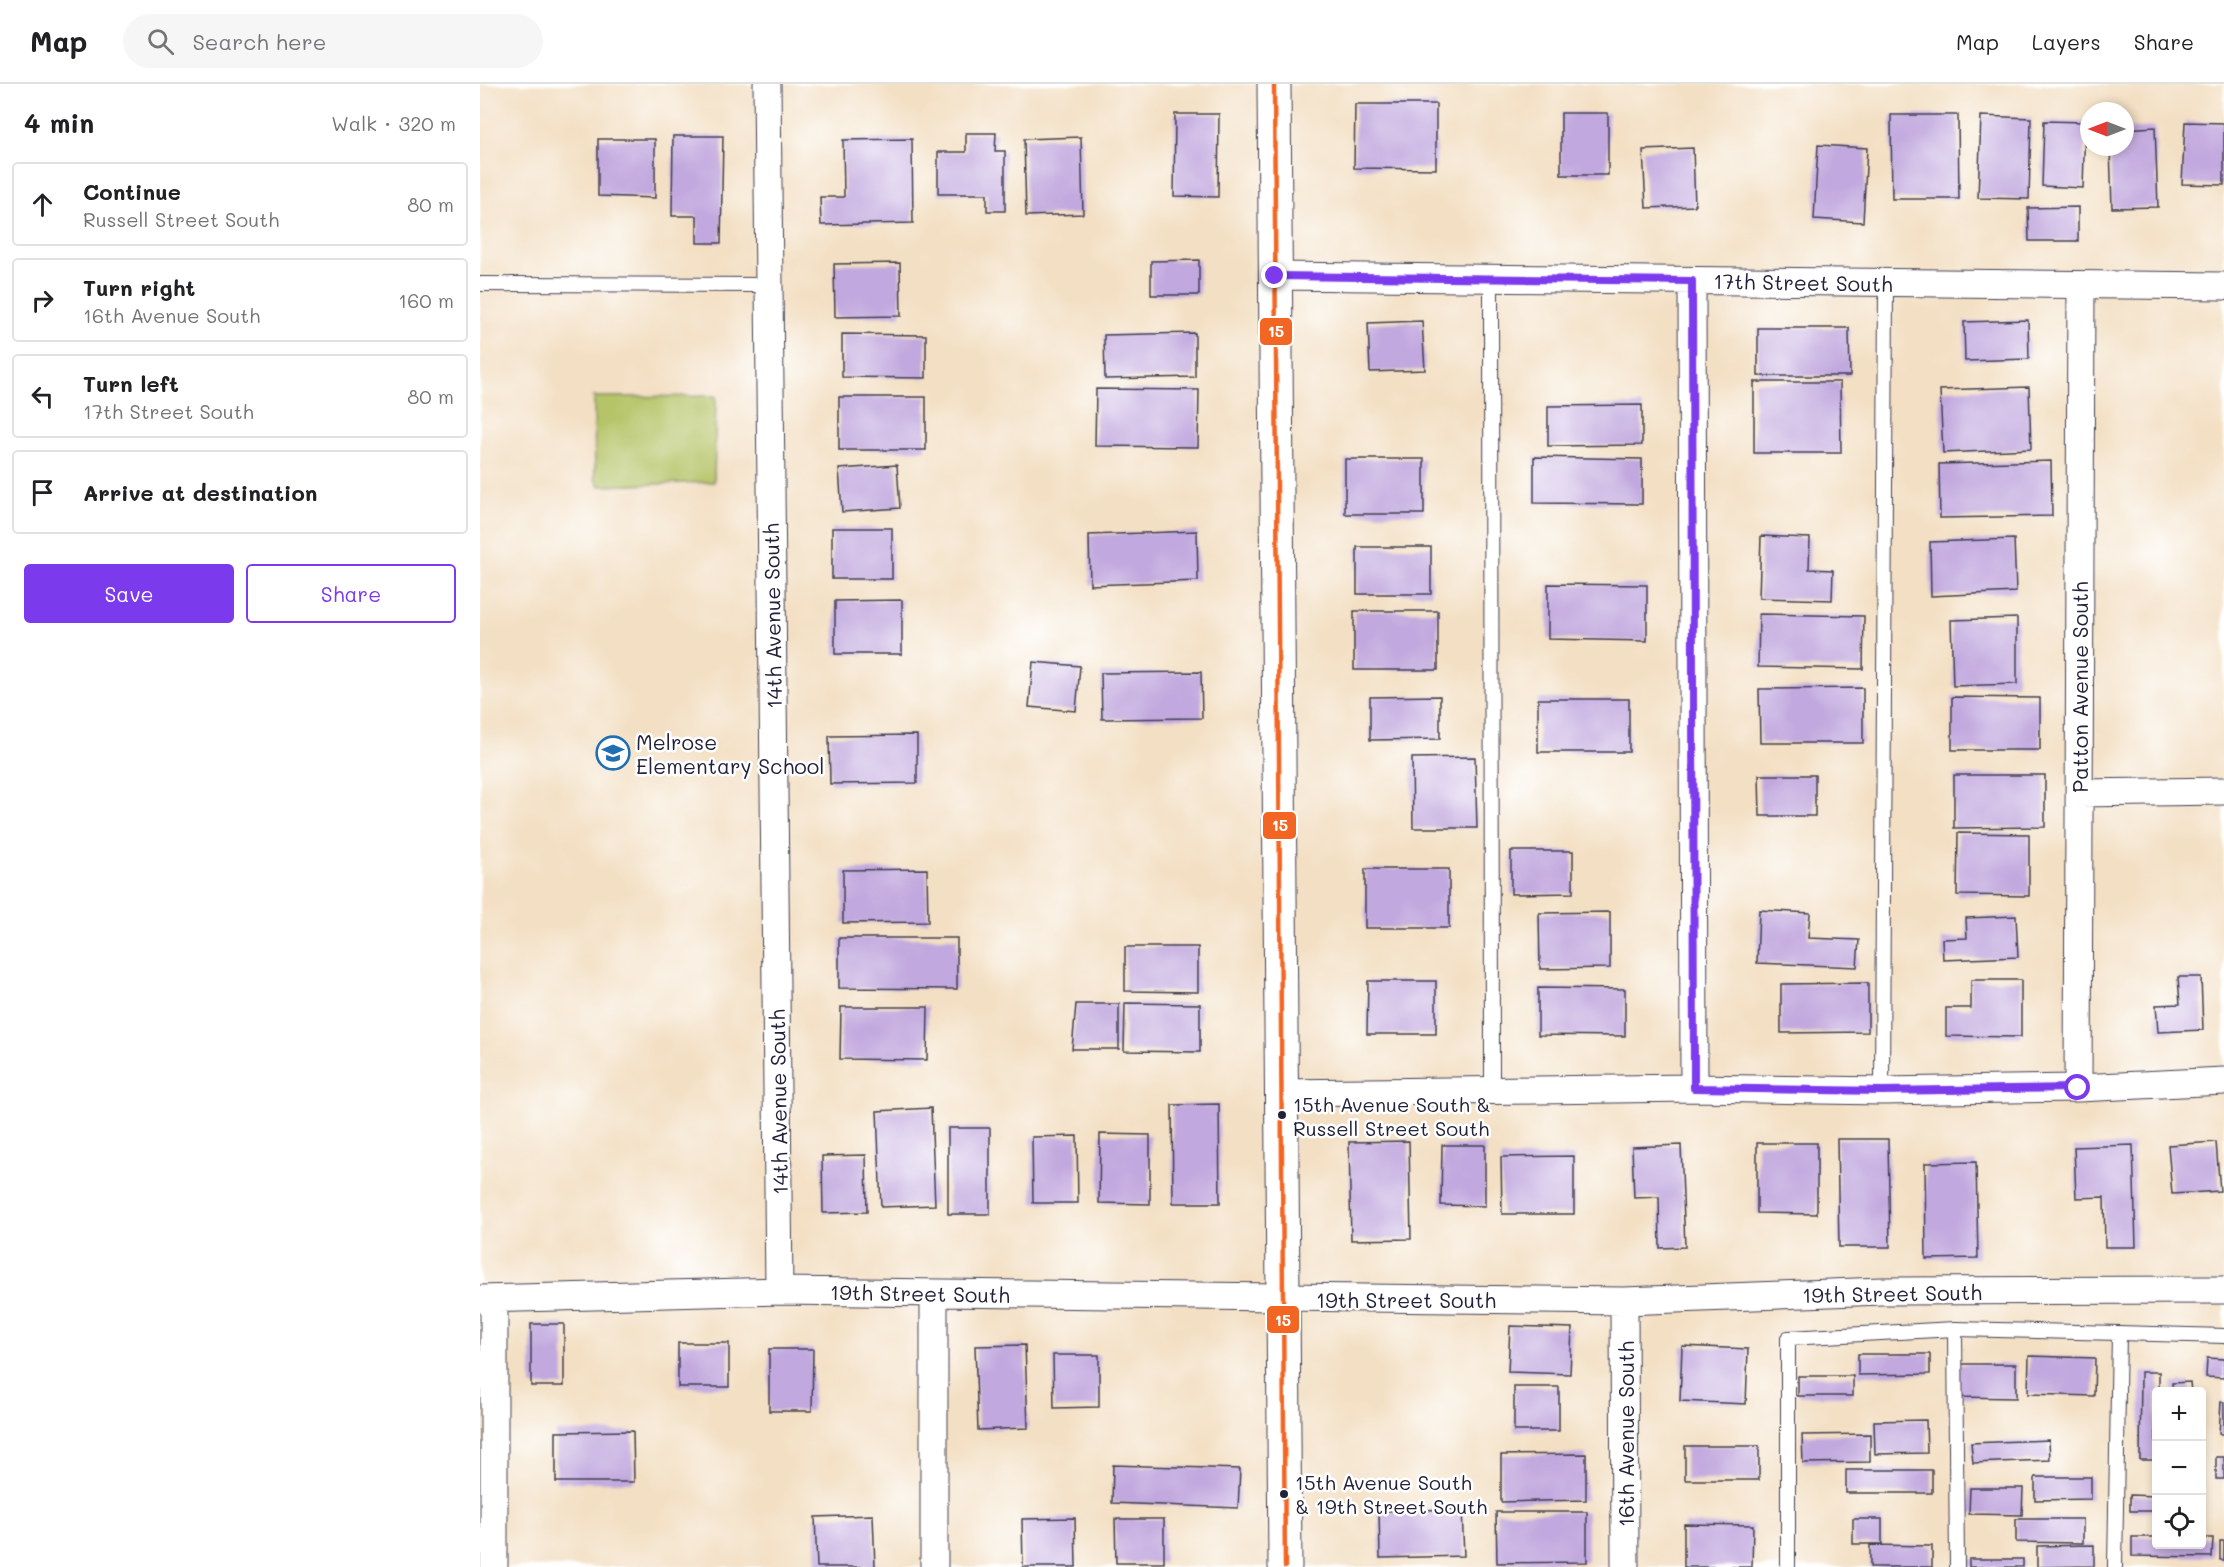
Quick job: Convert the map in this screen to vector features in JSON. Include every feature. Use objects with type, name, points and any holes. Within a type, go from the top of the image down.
[{"type":"street","name":"14th Avenue South","points":[[767,84],[779,1291]]},
{"type":"street","points":[[1274,84],[1285,1567]]},
{"type":"street","name":"17th Street South","points":[[1275,276],[2224,286]]},
{"type":"street","points":[[1692,281],[1694,1088]]},
{"type":"street","name":"Patton Avenue South","points":[[2078,1088],[2081,285]]},
{"type":"street","points":[[2079,794],[2224,791]]},
{"type":"street","points":[[1281,1093],[1694,1088],[1882,1091],[2078,1088],[2224,1081]]},
{"type":"street","name":"19th Street South","points":[[487,1299],[779,1291],[1624,1301],[1882,1291],[2224,1290]]},
{"type":"street","points":[[933,1567],[934,1294]]},
{"type":"street","points":[[487,1299],[494,1567]]},
{"type":"street","name":"16th Avenue South","points":[[1624,1301],[1625,1567]]},
{"type":"lane","points":[[1491,279],[1492,1091]]},
{"type":"lane","points":[[1882,1091],[1886,283]]},
{"type":"lane","points":[[480,284],[769,285]]},
{"type":"lane","points":[[1955,1329],[1957,1567]]},
{"type":"lane","points":[[1788,1567],[1788,1338],[1955,1329],[2224,1336]]},
{"type":"lane","points":[[2115,1567],[2119,1333]]},
{"type":"green space","points":[[716,396],[714,482],[600,486],[595,479],[594,397]]},
{"type":"building","points":[[1355,104],[1436,104],[1436,169],[1354,168]]},
{"type":"building","points":[[1561,113],[1608,113],[1608,175],[1561,175]]},
{"type":"building","points":[[1175,114],[1219,114],[1218,197],[1174,196]]},
{"type":"building","points":[[1891,115],[1958,115],[1959,199],[1892,199]]},
{"type":"building","points":[[1981,116],[2031,118],[2029,199],[1978,198]]},
{"type":"building","points":[[2044,121],[2080,122],[2080,156],[2084,156],[2083,188],[2042,186]]},
{"type":"building","points":[[2185,122],[2224,123],[2224,185],[2182,184]]},
{"type":"building","points":[[2155,127],[2158,207],[2112,208],[2110,156],[2134,156],[2134,128]]},
{"type":"building","points":[[966,133],[996,133],[995,151],[1005,151],[1005,211],[987,211],[987,194],[938,194],[938,152],[966,152]]},
{"type":"building","points":[[673,136],[723,136],[721,243],[697,243],[697,216],[672,216]]},
{"type":"building","points":[[1081,137],[1083,214],[1026,216],[1024,139]]},
{"type":"building","points":[[598,139],[655,139],[655,198],[598,196]]},
{"type":"building","points":[[912,139],[913,223],[821,225],[820,197],[844,197],[843,140]]},
{"type":"building","points":[[1818,145],[1867,148],[1863,222],[1814,219]]},
{"type":"building","points":[[1693,148],[1695,206],[1646,208],[1643,150]]},
{"type":"building","points":[[2078,207],[2078,241],[2029,241],[2028,208]]},
{"type":"building","points":[[1199,260],[1199,295],[1151,295],[1151,261]]},
{"type":"building","points":[[900,263],[901,316],[835,317],[834,264]]},
{"type":"building","points":[[2028,320],[2029,359],[1965,361],[1964,322]]},
{"type":"building","points":[[1422,321],[1425,370],[1370,372],[1368,323]]},
{"type":"building","points":[[1758,328],[1849,328],[1850,376],[1758,376]]},
{"type":"building","points":[[1195,333],[1195,377],[1105,379],[1104,335]]},
{"type":"building","points":[[842,334],[926,335],[926,378],[842,377]]},
{"type":"building","points":[[1754,382],[1840,382],[1841,453],[1754,453]]},
{"type":"building","points":[[2029,387],[2031,449],[1943,453],[1940,390]]},
{"type":"building","points":[[1096,389],[1199,390],[1198,447],[1095,446]]},
{"type":"building","points":[[839,397],[926,397],[926,450],[839,450]]},
{"type":"building","points":[[1642,405],[1642,445],[1548,446],[1548,406]]},
{"type":"building","points":[[1534,457],[1642,459],[1642,504],[1534,503]]},
{"type":"building","points":[[1345,459],[1424,459],[1424,514],[1345,514]]},
{"type":"building","points":[[2051,461],[2052,516],[1940,518],[1939,464]]},
{"type":"building","points":[[897,465],[900,508],[842,512],[839,469]]},
{"type":"building","points":[[832,528],[892,528],[892,579],[832,579]]},
{"type":"building","points":[[1197,531],[1198,581],[1090,585],[1089,535]]},
{"type":"building","points":[[1761,536],[1810,538],[1809,569],[1833,570],[1832,600],[1759,598]]},
{"type":"building","points":[[2014,539],[2016,592],[1931,596],[1930,542]]},
{"type":"building","points":[[1357,547],[1431,547],[1431,594],[1357,594]]},
{"type":"building","points":[[1548,584],[1647,585],[1647,641],[1548,639]]},
{"type":"building","points":[[902,600],[902,654],[835,654],[835,601]]},
{"type":"building","points":[[1354,611],[1438,611],[1438,670],[1354,670]]},
{"type":"building","points":[[1759,614],[1864,616],[1863,669],[1758,667]]},
{"type":"building","points":[[2017,618],[2017,684],[1953,686],[1951,620]]},
{"type":"building","points":[[1033,662],[1080,666],[1076,711],[1029,707]]},
{"type":"building","points":[[1201,672],[1202,718],[1102,719],[1101,673]]},
{"type":"building","points":[[1863,688],[1863,743],[1760,743],[1759,689]]},
{"type":"building","points":[[1440,696],[1440,739],[1370,740],[1370,697]]},
{"type":"building","points":[[1952,697],[2040,698],[2040,750],[1952,750]]},
{"type":"building","points":[[1538,699],[1629,699],[1629,752],[1538,752]]},
{"type":"building","points":[[917,735],[917,783],[830,784],[829,736]]},
{"type":"building","points":[[1475,757],[1477,828],[1413,828],[1412,758]]},
{"type":"building","points":[[1759,775],[1815,775],[1815,816],[1760,816]]},
{"type":"building","points":[[1954,775],[2045,775],[2045,827],[1954,828]]},
{"type":"building","points":[[1958,833],[2029,834],[2029,896],[1957,895]]},
{"type":"building","points":[[1511,851],[1573,851],[1573,893],[1511,894]]},
{"type":"building","points":[[927,869],[928,922],[843,923],[843,870]]},
{"type":"building","points":[[1365,869],[1449,869],[1449,928],[1365,928]]},
{"type":"building","points":[[1759,910],[1810,913],[1808,938],[1859,940],[1857,967],[1757,963]]},
{"type":"building","points":[[1610,912],[1610,968],[1540,969],[1539,913]]},
{"type":"building","points":[[2016,916],[2018,957],[1943,960],[1942,939],[1967,938],[1966,918]]},
{"type":"building","points":[[839,938],[957,938],[957,989],[839,988]]},
{"type":"building","points":[[1125,947],[1198,947],[1198,992],[1125,991]]},
{"type":"building","points":[[2178,977],[2201,977],[2203,1030],[2158,1032],[2156,1005],[2180,1004]]},
{"type":"building","points":[[1971,980],[2021,980],[2021,1037],[1946,1036],[1946,1008],[1971,1008]]},
{"type":"building","points":[[1368,981],[1436,981],[1436,1034],[1367,1034]]},
{"type":"building","points":[[1868,983],[1868,1032],[1781,1033],[1781,984]]},
{"type":"building","points":[[1538,988],[1625,989],[1625,1036],[1538,1035]]},
{"type":"building","points":[[1125,1003],[1200,1004],[1200,1052],[1124,1051]]},
{"type":"building","points":[[1076,1004],[1119,1004],[1119,1049],[1072,1049]]},
{"type":"building","points":[[841,1007],[928,1007],[927,1060],[840,1059]]},
{"type":"building","points":[[1219,1104],[1220,1203],[1173,1203],[1172,1105]]},
{"type":"building","points":[[931,1108],[935,1205],[881,1207],[877,1111]]},
{"type":"building","points":[[948,1128],[990,1128],[990,1214],[948,1214]]},
{"type":"building","points":[[1100,1134],[1150,1135],[1150,1204],[1099,1203]]},
{"type":"building","points":[[1077,1136],[1078,1203],[1033,1203],[1032,1137]]},
{"type":"building","points":[[1837,1139],[1888,1139],[1890,1247],[1839,1247]]},
{"type":"building","points":[[1409,1141],[1411,1239],[1351,1240],[1349,1142]]},
{"type":"building","points":[[2216,1142],[2220,1191],[2172,1194],[2168,1145]]},
{"type":"building","points":[[1757,1143],[1817,1143],[1817,1214],[1757,1213]]},
{"type":"building","points":[[1442,1145],[1485,1145],[1485,1206],[1441,1205]]},
{"type":"building","points":[[1681,1145],[1685,1247],[1660,1248],[1659,1197],[1634,1198],[1632,1147]]},
{"type":"building","points":[[2133,1145],[2136,1247],[2105,1247],[2104,1197],[2076,1198],[2074,1147]]},
{"type":"building","points":[[866,1155],[867,1212],[823,1213],[822,1156]]},
{"type":"building","points":[[1574,1156],[1574,1214],[1502,1214],[1501,1157]]},
{"type":"building","points":[[1976,1162],[1978,1258],[1926,1259],[1925,1163]]},
{"type":"building","points":[[531,1324],[564,1324],[564,1386],[531,1386]]},
{"type":"building","points":[[1510,1326],[1572,1328],[1570,1374],[1508,1372]]},
{"type":"building","points":[[678,1343],[729,1343],[729,1387],[678,1387]]},
{"type":"building","points":[[1025,1345],[1028,1428],[978,1430],[975,1346]]},
{"type":"building","points":[[1682,1346],[1748,1349],[1746,1404],[1680,1401]]},
{"type":"building","points":[[769,1349],[813,1349],[812,1411],[769,1411]]},
{"type":"building","points":[[1858,1354],[1930,1354],[1930,1374],[1858,1375]]},
{"type":"building","points":[[1053,1355],[1099,1355],[1099,1407],[1054,1408]]},
{"type":"building","points":[[2029,1356],[2095,1358],[2094,1396],[2028,1394]]},
{"type":"building","points":[[2207,1358],[2224,1359],[2224,1378],[2206,1377]]},
{"type":"building","points":[[1958,1364],[2016,1364],[2016,1398],[1957,1397]]},
{"type":"building","points":[[2141,1372],[2159,1372],[2159,1387],[2152,1387],[2152,1460],[2140,1460]]},
{"type":"building","points":[[1798,1376],[1853,1376],[1853,1396],[1798,1396]]},
{"type":"building","points":[[2190,1382],[2190,1387],[2172,1387],[2172,1383]]},
{"type":"building","points":[[1514,1387],[1559,1387],[1559,1431],[1514,1431]]},
{"type":"building","points":[[2221,1402],[2224,1402],[2224,1434],[2219,1434]]},
{"type":"building","points":[[1926,1420],[1927,1453],[1875,1454],[1874,1421]]},
{"type":"building","points":[[633,1431],[634,1482],[556,1482],[556,1432]]},
{"type":"building","points":[[1870,1434],[1870,1462],[1803,1463],[1802,1435]]},
{"type":"building","points":[[2049,1440],[2050,1460],[1973,1463],[1971,1443]]},
{"type":"building","points":[[1685,1446],[1759,1446],[1759,1480],[1685,1480]]},
{"type":"building","points":[[1586,1454],[1586,1500],[1501,1502],[1501,1455]]},
{"type":"building","points":[[2216,1457],[2224,1457],[2224,1479],[2216,1479]]},
{"type":"building","points":[[1113,1465],[1240,1469],[1238,1508],[1112,1503]]},
{"type":"building","points":[[1846,1470],[1932,1470],[1932,1493],[1846,1493]]},
{"type":"building","points":[[2035,1477],[2091,1477],[2091,1499],[2035,1500]]},
{"type":"building","points":[[1970,1488],[2023,1488],[2022,1515],[1969,1514]]},
{"type":"building","points":[[2130,1495],[2152,1496],[2152,1511],[2130,1511]]},
{"type":"building","points":[[1462,1509],[1464,1556],[1380,1558],[1379,1511]]},
{"type":"building","points":[[1496,1512],[1587,1512],[1587,1562],[1497,1563]]},
{"type":"building","points":[[873,1515],[875,1567],[817,1567],[815,1517]]},
{"type":"building","points":[[1075,1518],[1076,1567],[1023,1567],[1022,1519]]},
{"type":"building","points":[[1115,1519],[1164,1519],[1164,1563],[1116,1563]]},
{"type":"building","points":[[1853,1519],[1882,1519],[1882,1544],[1853,1544]]},
{"type":"building","points":[[2016,1519],[2083,1519],[2083,1543],[2016,1542]]},
{"type":"building","points":[[1684,1524],[1753,1525],[1752,1567],[1684,1567]]},
{"type":"building","points":[[2132,1537],[2152,1537],[2152,1549],[2206,1549],[2206,1538],[2213,1538],[2212,1557],[2132,1556]]},
{"type":"building","points":[[2220,1541],[2224,1541],[2224,1560],[2220,1560]]},
{"type":"building","points":[[1870,1545],[1932,1546],[1932,1567],[1870,1567]]},
{"type":"building","points":[[2094,1545],[2094,1566],[2037,1567],[2037,1546]]},
{"type":"building","points":[[1969,1559],[2023,1559],[2023,1567],[1969,1567]]},
{"type":"transit line","name":"15","points":[[1274,84],[1285,1567]]},
{"type":"place","name":"Melrose Elementary School","points":[[613,753]]},
{"type":"place","name":"15th Avenue South & Russell Street South","points":[[1282,1115]]},
{"type":"place","name":"15th Avenue South & 19th Street South","points":[[1284,1494]]},
{"type":"route","points":[[1275,276],[1692,281],[1694,1088],[1882,1091],[2078,1088]]}]
